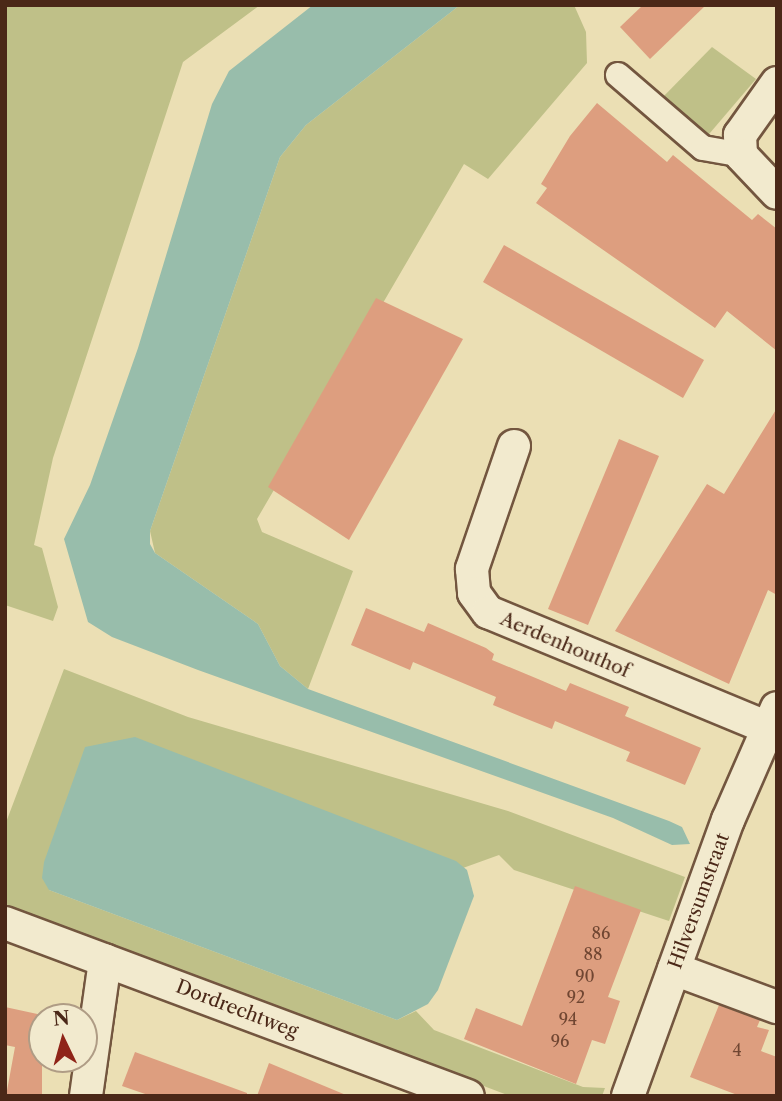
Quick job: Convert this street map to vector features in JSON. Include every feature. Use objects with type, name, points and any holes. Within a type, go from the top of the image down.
[{"type":"street","points":[[618,75],[703,148],[741,155],[777,193]]},
{"type":"street","points":[[741,155],[740,135],[777,83]]},
{"type":"street","name":"Aerdenhouthof","points":[[514,446],[472,569],[474,593],[488,612],[772,718]]},
{"type":"street","name":"Hilversumstraat","points":[[628,1096],[674,969],[772,718]]},
{"type":"street","name":"Dordrechtweg","points":[[5,923],[468,1096]]},
{"type":"street","points":[[86,1096],[105,960]]},
{"type":"street","points":[[674,969],[777,1007]]},
{"type":"green space","points":[[5,5],[260,5],[183,62],[53,458],[34,545],[42,548],[58,607],[53,621],[5,605]]},
{"type":"green space","points":[[460,5],[574,5],[586,32],[587,63],[488,179],[464,164],[257,519],[262,532],[353,571],[308,689],[280,666],[258,624],[155,553],[150,531],[280,157],[306,125]]},
{"type":"green space","points":[[712,47],[756,79],[704,140],[661,99]]},
{"type":"green space","points":[[64,669],[188,717],[508,811],[685,877],[669,921],[514,870],[499,855],[463,868],[455,861],[49,890],[397,1020],[416,1011],[434,1030],[583,1087],[605,1088],[602,1096],[510,1096],[5,904],[5,825]]},
{"type":"shaded area","points":[[313,5],[460,5],[306,125],[280,157],[150,531],[150,544],[155,553],[258,624],[280,666],[308,689],[669,821],[682,827],[690,844],[672,845],[613,818],[198,670],[112,637],[88,622],[64,539],[90,485],[138,348],[212,104],[229,71]]},
{"type":"shaded area","points":[[135,737],[456,861],[467,870],[474,896],[438,990],[428,1004],[397,1020],[49,890],[42,878],[44,862],[85,747]]},
{"type":"building","points":[[643,5],[706,5],[650,59],[620,27]]},
{"type":"building","points":[[597,103],[667,162],[673,155],[752,220],[758,214],[777,229],[777,351],[727,311],[715,328],[536,203],[547,188],[541,184],[570,136]]},
{"type":"building","points":[[504,245],[704,360],[683,398],[483,282]]},
{"type":"building","points":[[376,298],[463,339],[349,540],[268,487]]},
{"type":"building","points":[[777,408],[777,595],[768,590],[729,684],[615,631],[707,484],[724,494]]},
{"type":"building","points":[[619,439],[659,456],[588,625],[548,609]]},
{"type":"building","points":[[366,608],[424,632],[428,623],[486,648],[494,654],[492,660],[566,691],[570,683],[629,707],[625,716],[701,748],[685,785],[626,761],[630,752],[555,721],[552,729],[493,705],[496,697],[413,662],[410,670],[351,645]]},
{"type":"building","points":[[575,886],[641,910],[608,997],[620,1001],[605,1044],[592,1040],[576,1084],[464,1039],[476,1008],[522,1026]]},
{"type":"building","points":[[719,1005],[760,1020],[757,1027],[769,1030],[761,1051],[777,1057],[777,1096],[740,1096],[690,1077]]},
{"type":"building","points":[[5,1007],[28,1012],[28,1073],[42,1073],[42,1096],[6,1096],[15,1047],[5,1045]]},
{"type":"building","points":[[135,1052],[247,1093],[247,1096],[151,1096],[122,1086]]},
{"type":"building","points":[[269,1063],[346,1095],[346,1096],[257,1096]]}]
